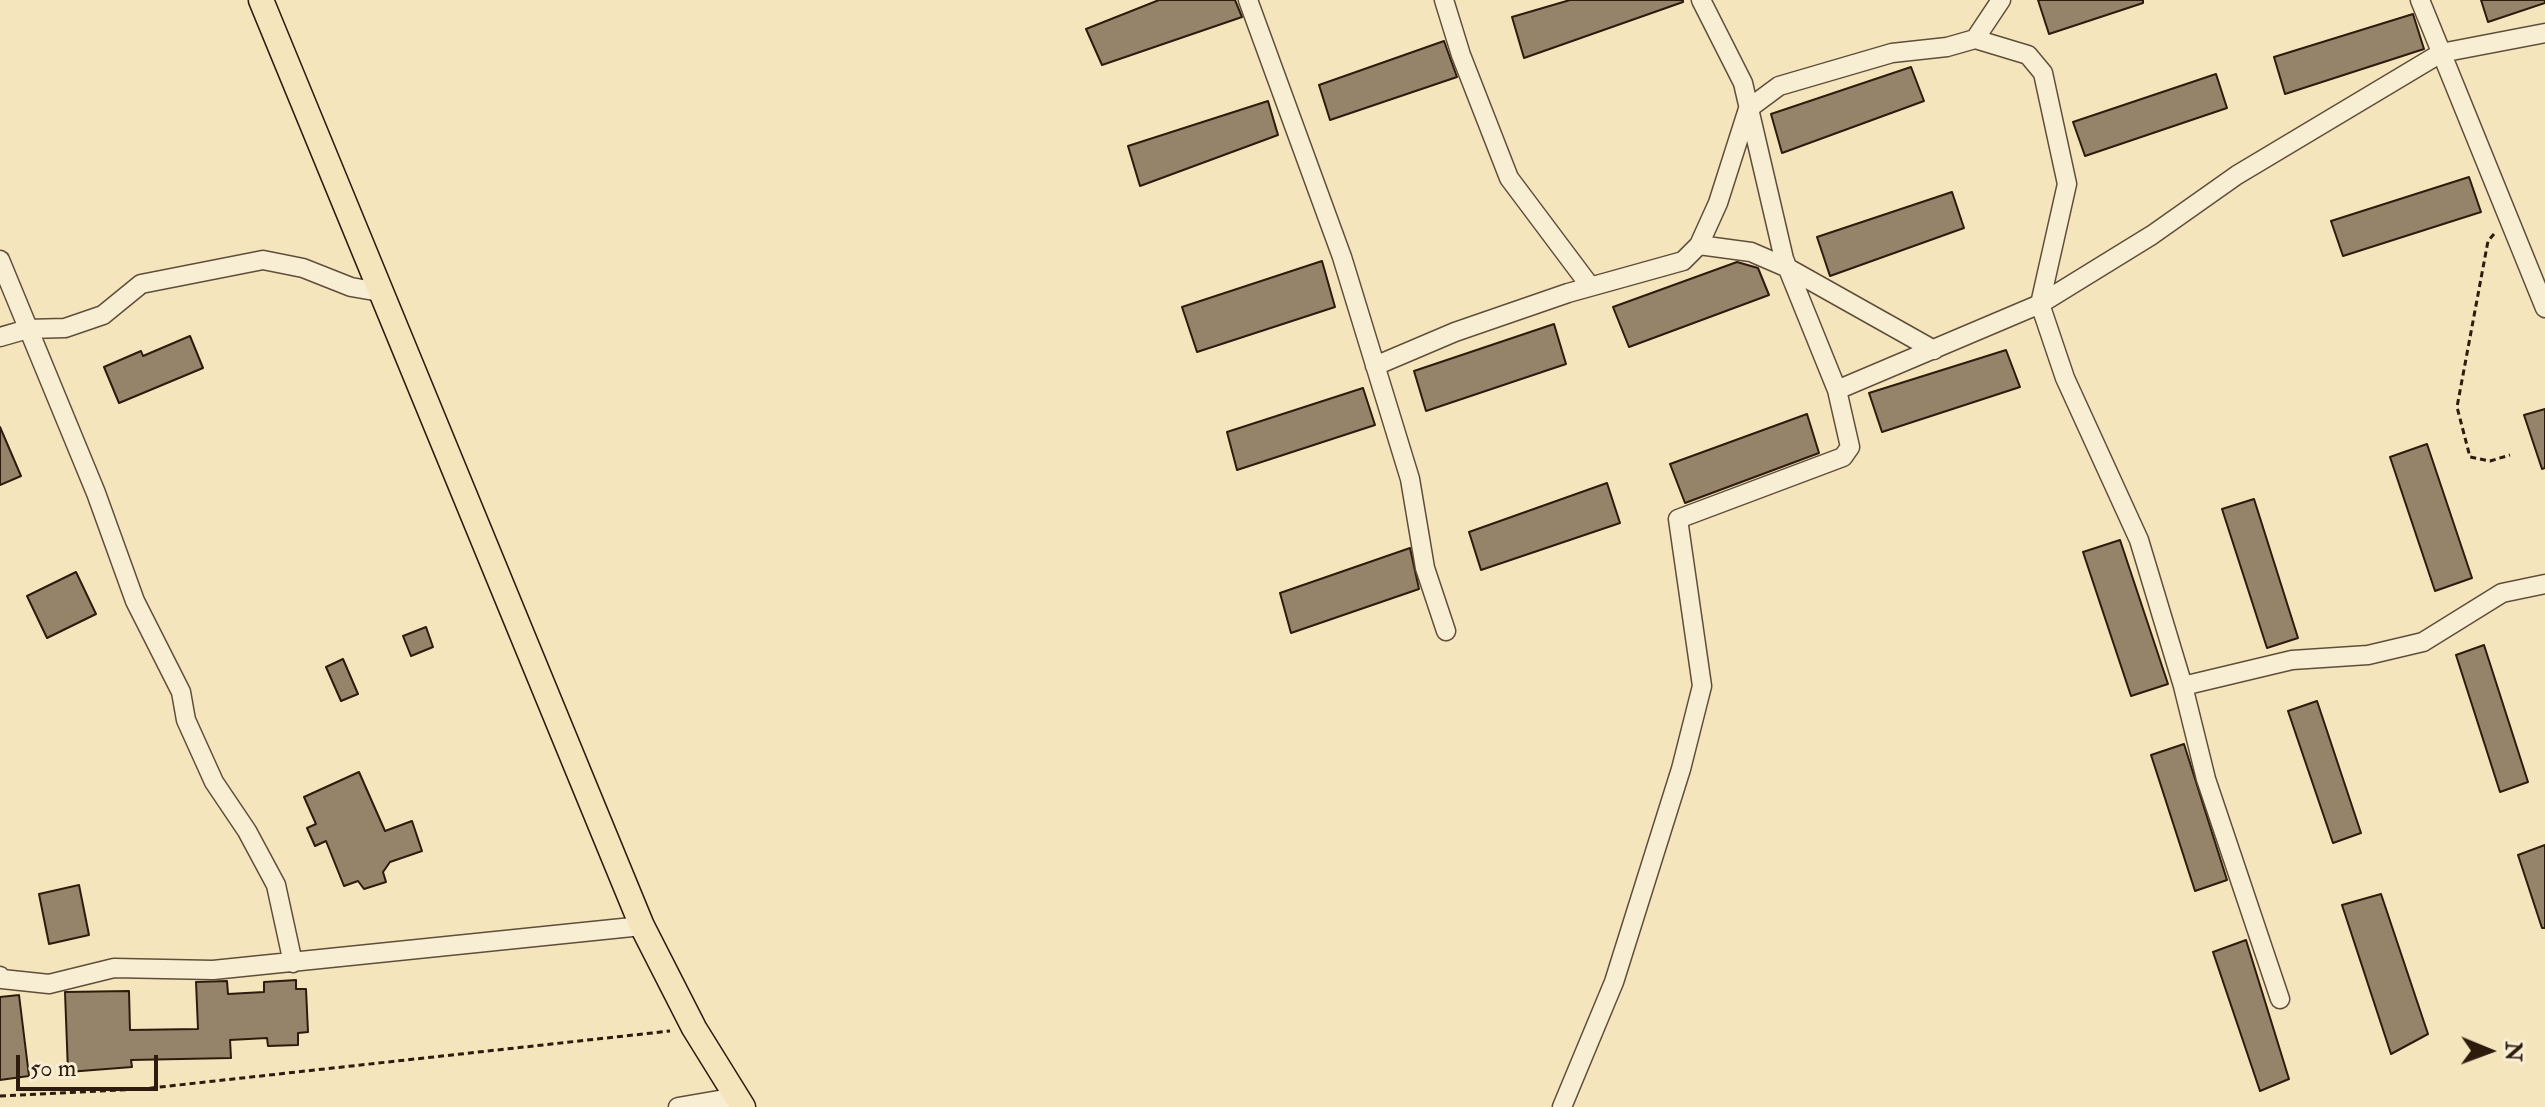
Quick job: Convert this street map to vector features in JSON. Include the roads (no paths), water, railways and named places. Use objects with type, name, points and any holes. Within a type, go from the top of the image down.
[{"type":"main road","points":[[261,0],[642,926],[694,1028],[740,1102]]},
{"type":"street","points":[[1248,0],[1342,257],[1410,479],[1425,568],[1446,631]]},
{"type":"street","points":[[1444,0],[1461,55],[1509,178],[1590,286]]},
{"type":"street","points":[[1562,1107],[1614,982],[1681,769],[1702,686],[1678,519],[1843,457],[1850,447],[1837,390],[1788,268],[1743,83],[1701,0]]},
{"type":"street","points":[[1975,39],[2001,0]]},
{"type":"street","points":[[2420,0],[2545,308]]},
{"type":"street","points":[[1837,390],[2040,304],[2152,235],[2237,175],[2441,53],[2545,33]]},
{"type":"street","points":[[1375,366],[1455,332],[1590,286],[1683,261],[1699,245],[1718,203],[1748,109],[1779,86],[1892,53],[1947,47],[1975,39],[2028,55],[2043,73],[2067,184],[2040,304],[2065,378],[2139,540],[2183,686],[2206,779],[2280,999]]},
{"type":"street","points":[[1699,245],[1751,252],[1788,268],[1934,350]]},
{"type":"street","points":[[0,260],[135,601],[181,692],[186,720],[214,782],[247,831],[276,885],[293,963]]},
{"type":"street","points":[[0,337],[28,329],[65,328],[103,315],[141,284],[263,260],[380,292]]},
{"type":"street","points":[[2183,686],[2292,660],[2368,655],[2423,642],[2502,593],[2545,584]]},
{"type":"street","points":[[0,976],[2,979],[49,984],[114,968],[213,970],[642,926]]},
{"type":"street","points":[[678,1107],[740,1102]]}]
